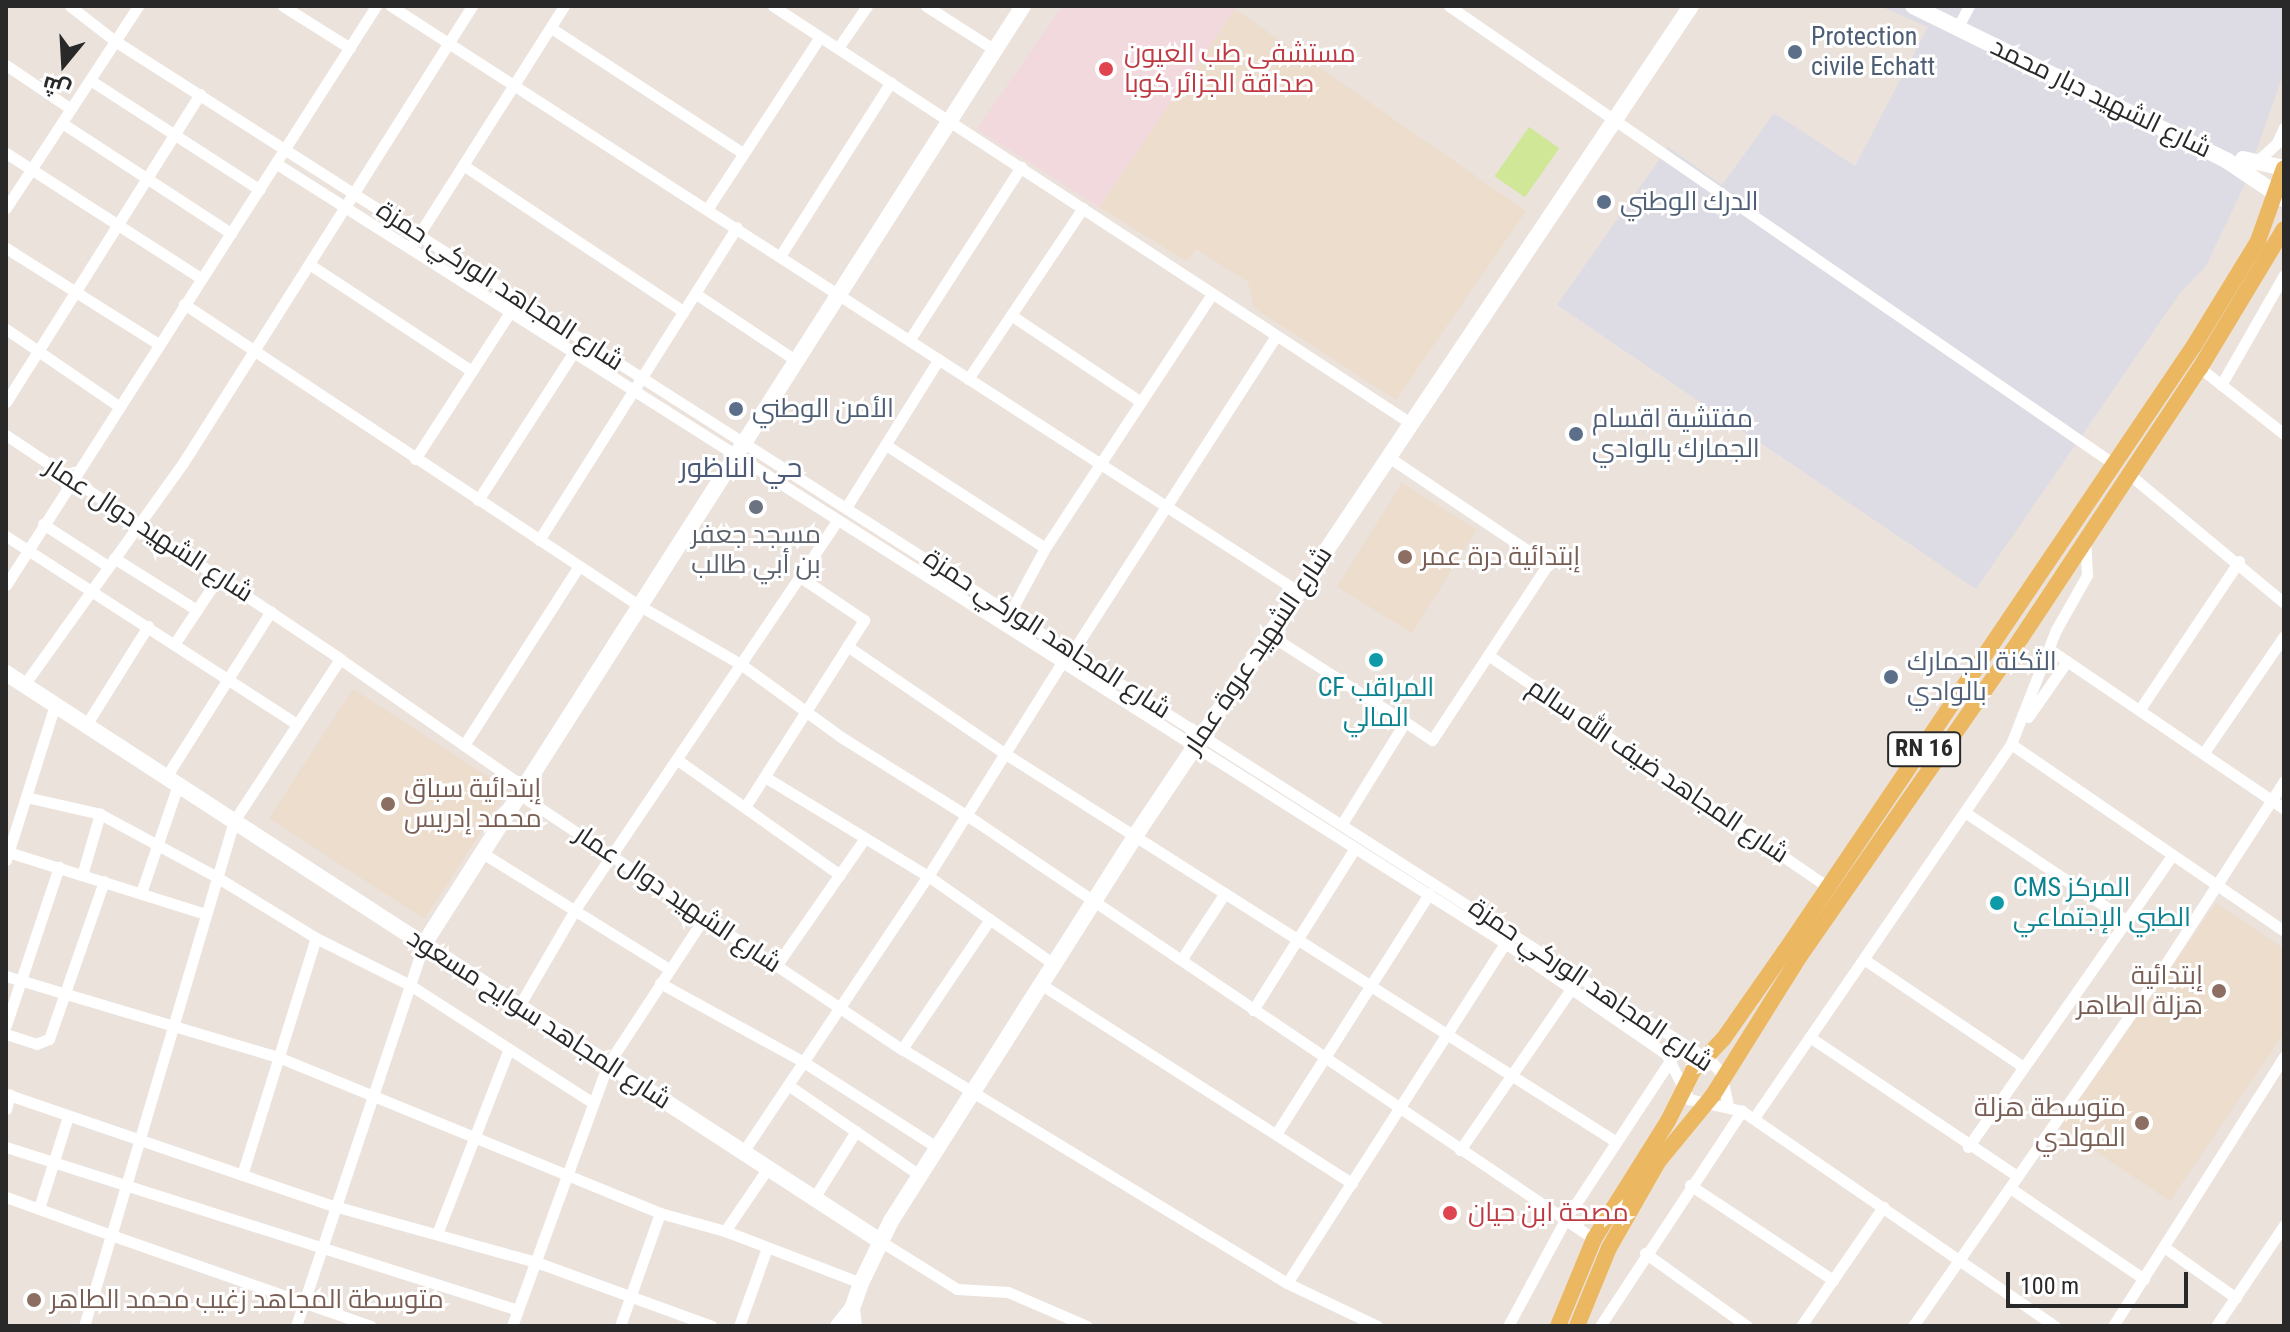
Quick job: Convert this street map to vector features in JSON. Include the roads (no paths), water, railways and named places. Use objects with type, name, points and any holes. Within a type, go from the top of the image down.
[{"type":"main road","name":"RN 16","points":[[1558,1326],[1594,1239],[1703,1058],[1724,1038],[1828,887],[2238,275],[2279,196],[2284,168]]},
{"type":"main road","name":"RN 16","points":[[1577,1326],[1627,1212],[1673,1140],[1707,1103],[2130,475],[2200,368],[2284,229]]},
{"type":"street","name":"شارع المجاهد الوركي حمزة","points":[[70,6],[115,41],[642,378],[742,450],[838,520],[1062,662],[1198,740],[1343,822],[1716,1065],[1728,1105],[1693,1102],[1683,1092],[1671,1059],[1505,943],[1355,848],[1198,740],[1073,651],[847,506],[742,450],[635,389],[277,164]]},
{"type":"street","points":[[6,208],[138,6]]},
{"type":"street","points":[[283,6],[350,48]]},
{"type":"street","points":[[6,585],[117,405],[288,150],[376,6]]},
{"type":"street","points":[[391,6],[1299,592]]},
{"type":"street","points":[[24,685],[253,352],[472,6]]},
{"type":"street","points":[[411,247],[564,6]]},
{"type":"street","points":[[838,48],[867,6]]},
{"type":"street","points":[[926,6],[995,50]]},
{"type":"street","points":[[296,1326],[424,944],[522,796],[1023,6]]},
{"type":"street","points":[[1449,6],[2114,464]]},
{"type":"street","name":"شارع الشهيد عروة عمار","points":[[838,1326],[853,1318],[861,1283],[880,1241],[1135,836],[1409,422],[1691,6]]},
{"type":"street","name":"شارع الشهيد دبار محمد","points":[[1913,6],[2254,165],[2284,168]]},
{"type":"street","name":"شارع الشهيد دبار محمد","points":[[1931,6],[1965,13],[2195,139],[2279,196]]},
{"type":"street","points":[[780,8],[1409,422]]},
{"type":"street","points":[[551,28],[744,154]]},
{"type":"street","points":[[708,208],[820,37]]},
{"type":"street","points":[[6,65],[71,109]]},
{"type":"street","points":[[90,80],[260,190]]},
{"type":"street","points":[[780,256],[891,82]]},
{"type":"street","points":[[6,402],[73,290],[200,94]]},
{"type":"street","points":[[62,123],[231,233]]},
{"type":"street","points":[[2254,165],[2277,143],[2284,127]]},
{"type":"street","points":[[6,153],[201,278]]},
{"type":"street","points":[[463,165],[684,312]]},
{"type":"street","points":[[910,339],[1021,167]]},
{"type":"street","points":[[968,379],[1083,208]]},
{"type":"street","points":[[539,540],[737,227]]},
{"type":"street","points":[[6,248],[157,343]]},
{"type":"street","points":[[309,264],[472,371]]},
{"type":"street","points":[[2221,385],[2284,275]]},
{"type":"street","points":[[696,294],[797,361]]},
{"type":"street","points":[[1011,611],[1045,548],[1212,294]]},
{"type":"street","points":[[184,304],[640,606],[742,665],[807,709],[841,737],[1096,901],[1398,1109],[1594,1239]]},
{"type":"street","points":[[415,459],[512,309]]},
{"type":"street","points":[[1011,315],[1141,402]]},
{"type":"street","points":[[6,329],[117,405]]},
{"type":"street","points":[[1073,651],[1276,336]]},
{"type":"street","points":[[478,500],[575,350]]},
{"type":"street","points":[[847,506],[939,359]]},
{"type":"street","points":[[2200,368],[2284,434]]},
{"type":"street","points":[[6,454],[10,438]]},
{"type":"street","name":"شارع الشهيد دوال عمار","points":[[10,438],[220,575],[517,782],[522,796],[902,1049],[1351,1322],[1377,1326]]},
{"type":"street","points":[[886,445],[1045,548]]},
{"type":"street","points":[[1270,635],[1432,740],[1548,564],[1387,456]]},
{"type":"street","points":[[2130,475],[2239,561],[2284,603]]},
{"type":"street","points":[[519,1006],[576,908],[679,761],[838,520]]},
{"type":"street","points":[[43,524],[197,610]]},
{"type":"street","points":[[6,536],[229,677],[297,724]]},
{"type":"street","points":[[2014,739],[2049,649],[2088,571],[2085,541]]},
{"type":"street","points":[[2140,709],[2239,561]]},
{"type":"street","points":[[464,745],[579,566]]},
{"type":"street","points":[[175,643],[220,575]]},
{"type":"street","points":[[745,807],[864,620],[800,577]]},
{"type":"street","points":[[141,893],[172,781],[229,677],[271,611]]},
{"type":"street","points":[[86,725],[148,626]]},
{"type":"street","points":[[2205,751],[2284,636]]},
{"type":"street","points":[[847,646],[1004,753],[1615,1141]]},
{"type":"street","points":[[2049,649],[2205,751],[2284,809]]},
{"type":"street","name":"شارع المجاهد ضيف الله سالم","points":[[1488,655],[1828,887]]},
{"type":"street","points":[[84,1326],[215,876],[234,821],[340,659]]},
{"type":"street","points":[[1754,1118],[1966,813],[2067,661]]},
{"type":"street","points":[[743,1152],[928,876],[963,815],[1062,662]]},
{"type":"street","name":"شارع المجاهد سوايح مسعود","points":[[6,673],[957,1289],[1008,1292],[1065,1322],[1087,1326]]},
{"type":"street","points":[[55,705],[7,856],[59,867],[206,914]]},
{"type":"street","points":[[1343,822],[1405,722]]},
{"type":"street","points":[[2014,739],[2172,856],[2284,931]]},
{"type":"street","points":[[679,761],[840,875]]},
{"type":"street","points":[[765,777],[928,876],[1055,965]]},
{"type":"street","points":[[1913,1326],[2010,1188],[2284,781]]},
{"type":"street","points":[[26,797],[100,814],[156,844],[316,938],[410,985],[593,1103]]},
{"type":"street","points":[[1966,813],[2126,920]]},
{"type":"street","points":[[82,875],[100,814]]},
{"type":"street","points":[[776,966],[865,838]]},
{"type":"street","points":[[1253,1010],[1355,848]]},
{"type":"street","points":[[484,854],[576,908],[669,969]]},
{"type":"street","points":[[1968,1147],[2172,856]]},
{"type":"street","points":[[6,1025],[59,867]]},
{"type":"street","points":[[6,1034],[44,1045],[104,881]]},
{"type":"street","points":[[1181,960],[1225,893]]},
{"type":"street","points":[[1276,1134],[1429,894]]},
{"type":"street","points":[[512,1326],[608,1064],[704,918]]},
{"type":"street","points":[[902,1049],[990,919]]},
{"type":"street","points":[[242,1175],[316,938]]},
{"type":"street","points":[[1287,1283],[1505,943]]},
{"type":"street","points":[[1865,960],[2022,1066]]},
{"type":"street","points":[[6,976],[278,1057],[372,1099],[473,1134],[660,1213],[725,1231],[861,1283]]},
{"type":"street","points":[[660,983],[802,1061],[938,1148]]},
{"type":"street","points":[[1042,985],[1352,1183]]},
{"type":"street","points":[[1460,1150],[1571,989]]},
{"type":"street","points":[[1811,1038],[1968,1147],[2017,1176]]},
{"type":"street","points":[[437,1234],[473,1134],[508,1051]]},
{"type":"street","points":[[2113,1326],[2284,1057]]},
{"type":"street","points":[[1508,1326],[1565,1220],[1671,1059]]},
{"type":"street","points":[[788,1085],[921,1176]]},
{"type":"street","points":[[6,1109],[8,1094],[334,1206],[536,1262],[712,1326]]},
{"type":"street","points":[[1728,1105],[1754,1118],[2055,1326]]},
{"type":"street","points":[[1614,1326],[1600,1324],[1742,1111]]},
{"type":"street","points":[[40,1205],[68,1116]]},
{"type":"street","points":[[814,1198],[856,1131]]},
{"type":"street","points":[[6,1147],[518,1310]]},
{"type":"street","points":[[725,1231],[768,1168]]},
{"type":"street","points":[[1690,1185],[1833,1280]]},
{"type":"street","points":[[2010,1188],[2144,1279]]},
{"type":"street","points":[[6,1197],[40,1205],[111,1235],[371,1326]]},
{"type":"street","points":[[1801,1326],[1883,1207]]},
{"type":"street","points":[[620,1326],[660,1213]]},
{"type":"street","points":[[2216,1326],[2284,1225]]},
{"type":"street","points":[[2164,1247],[2236,1298]]},
{"type":"street","points":[[739,1326],[767,1248]]},
{"type":"street","points":[[1645,1253],[1747,1326]]},
{"type":"place","name":"Protection civile Echatt","points":[[1795,52]]},
{"type":"place","name":"مستشفى طب العيون صداقة الجزائر كوبا","points":[[1106,69]]},
{"type":"place","name":"الدرك الوطني","points":[[1604,202]]},
{"type":"place","name":"الأمن الوطني","points":[[736,409]]},
{"type":"place","name":"مفتشية اقسام الجمارك بالوادي","points":[[1576,434]]},
{"type":"place","name":"مسجد جعفر بن أبي طالب","points":[[756,507]]},
{"type":"place","name":"إبتدائية درة عمر","points":[[1405,557]]},
{"type":"place","name":"CF المراقب المالي","points":[[1376,660]]},
{"type":"place","name":"الثكنة الجمارك بالوادي","points":[[1891,677]]},
{"type":"place","name":"إبتدائية سباق محمد إدريس","points":[[388,804]]},
{"type":"place","name":"CMS المركز الطبي الإجتماعي","points":[[1997,903]]},
{"type":"place","name":"إبتدائية هزلة الطاهر","points":[[2219,991]]},
{"type":"place","name":"متوسطة هزلة المولدي","points":[[2142,1123]]},
{"type":"place","name":"مصحة ابن حيان","points":[[1450,1213]]},
{"type":"place","name":"متوسطة المجاهد زغيب محمد الطاهر","points":[[34,1300]]},
{"type":"district","name":"حي الناظور","points":[[741,468]]}]
